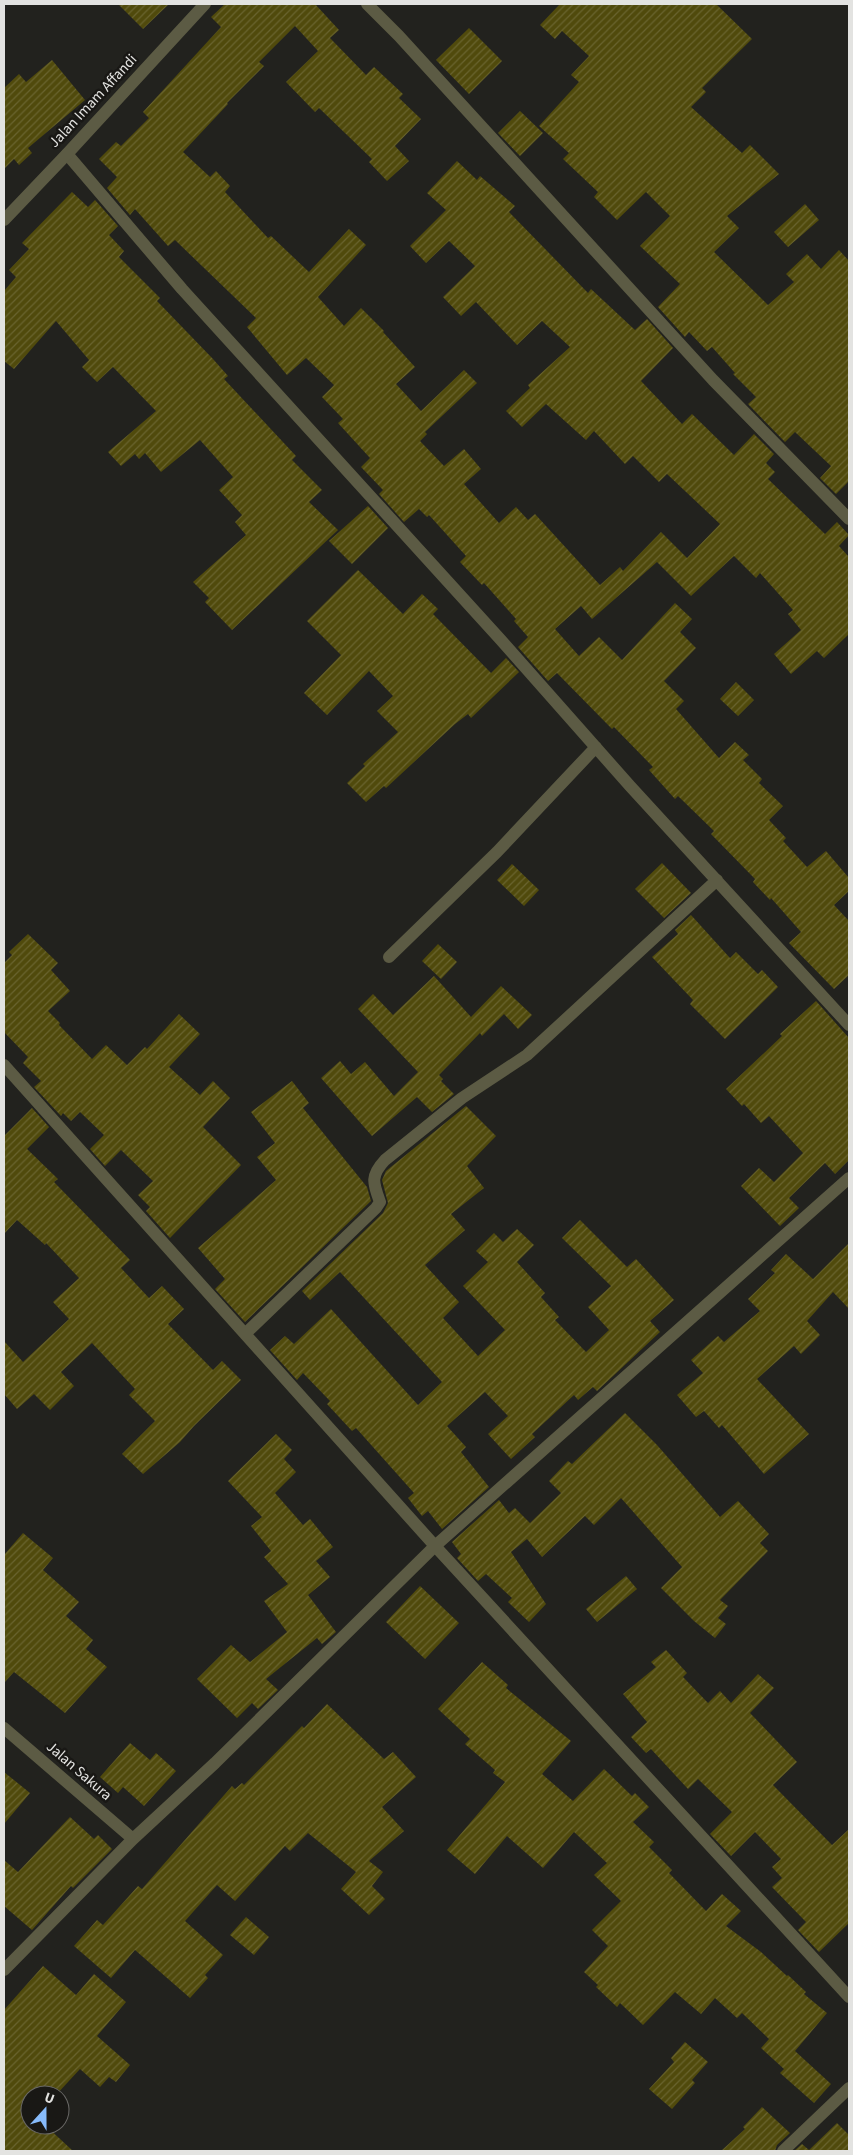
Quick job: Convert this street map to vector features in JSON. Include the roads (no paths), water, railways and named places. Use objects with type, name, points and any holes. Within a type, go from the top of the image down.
[{"type":"street","name":"Jalan Imam Affandi","points":[[4,220],[205,4]]},
{"type":"street","points":[[367,4],[399,36],[713,380],[849,519]]},
{"type":"street","points":[[67,154],[182,289],[849,1025]]},
{"type":"street","points":[[389,957],[497,852],[596,747]]},
{"type":"street","points":[[245,1334],[376,1208],[380,1202],[374,1180],[376,1170],[385,1160],[462,1098],[526,1055],[717,880]]},
{"type":"street","points":[[4,1065],[436,1546],[849,1997]]},
{"type":"street","points":[[4,1970],[133,1839],[215,1763],[436,1546],[849,1178]]},
{"type":"street","name":"Jalan Sakura","points":[[4,1728],[133,1839]]},
{"type":"street","points":[[783,2151],[849,2088]]}]
